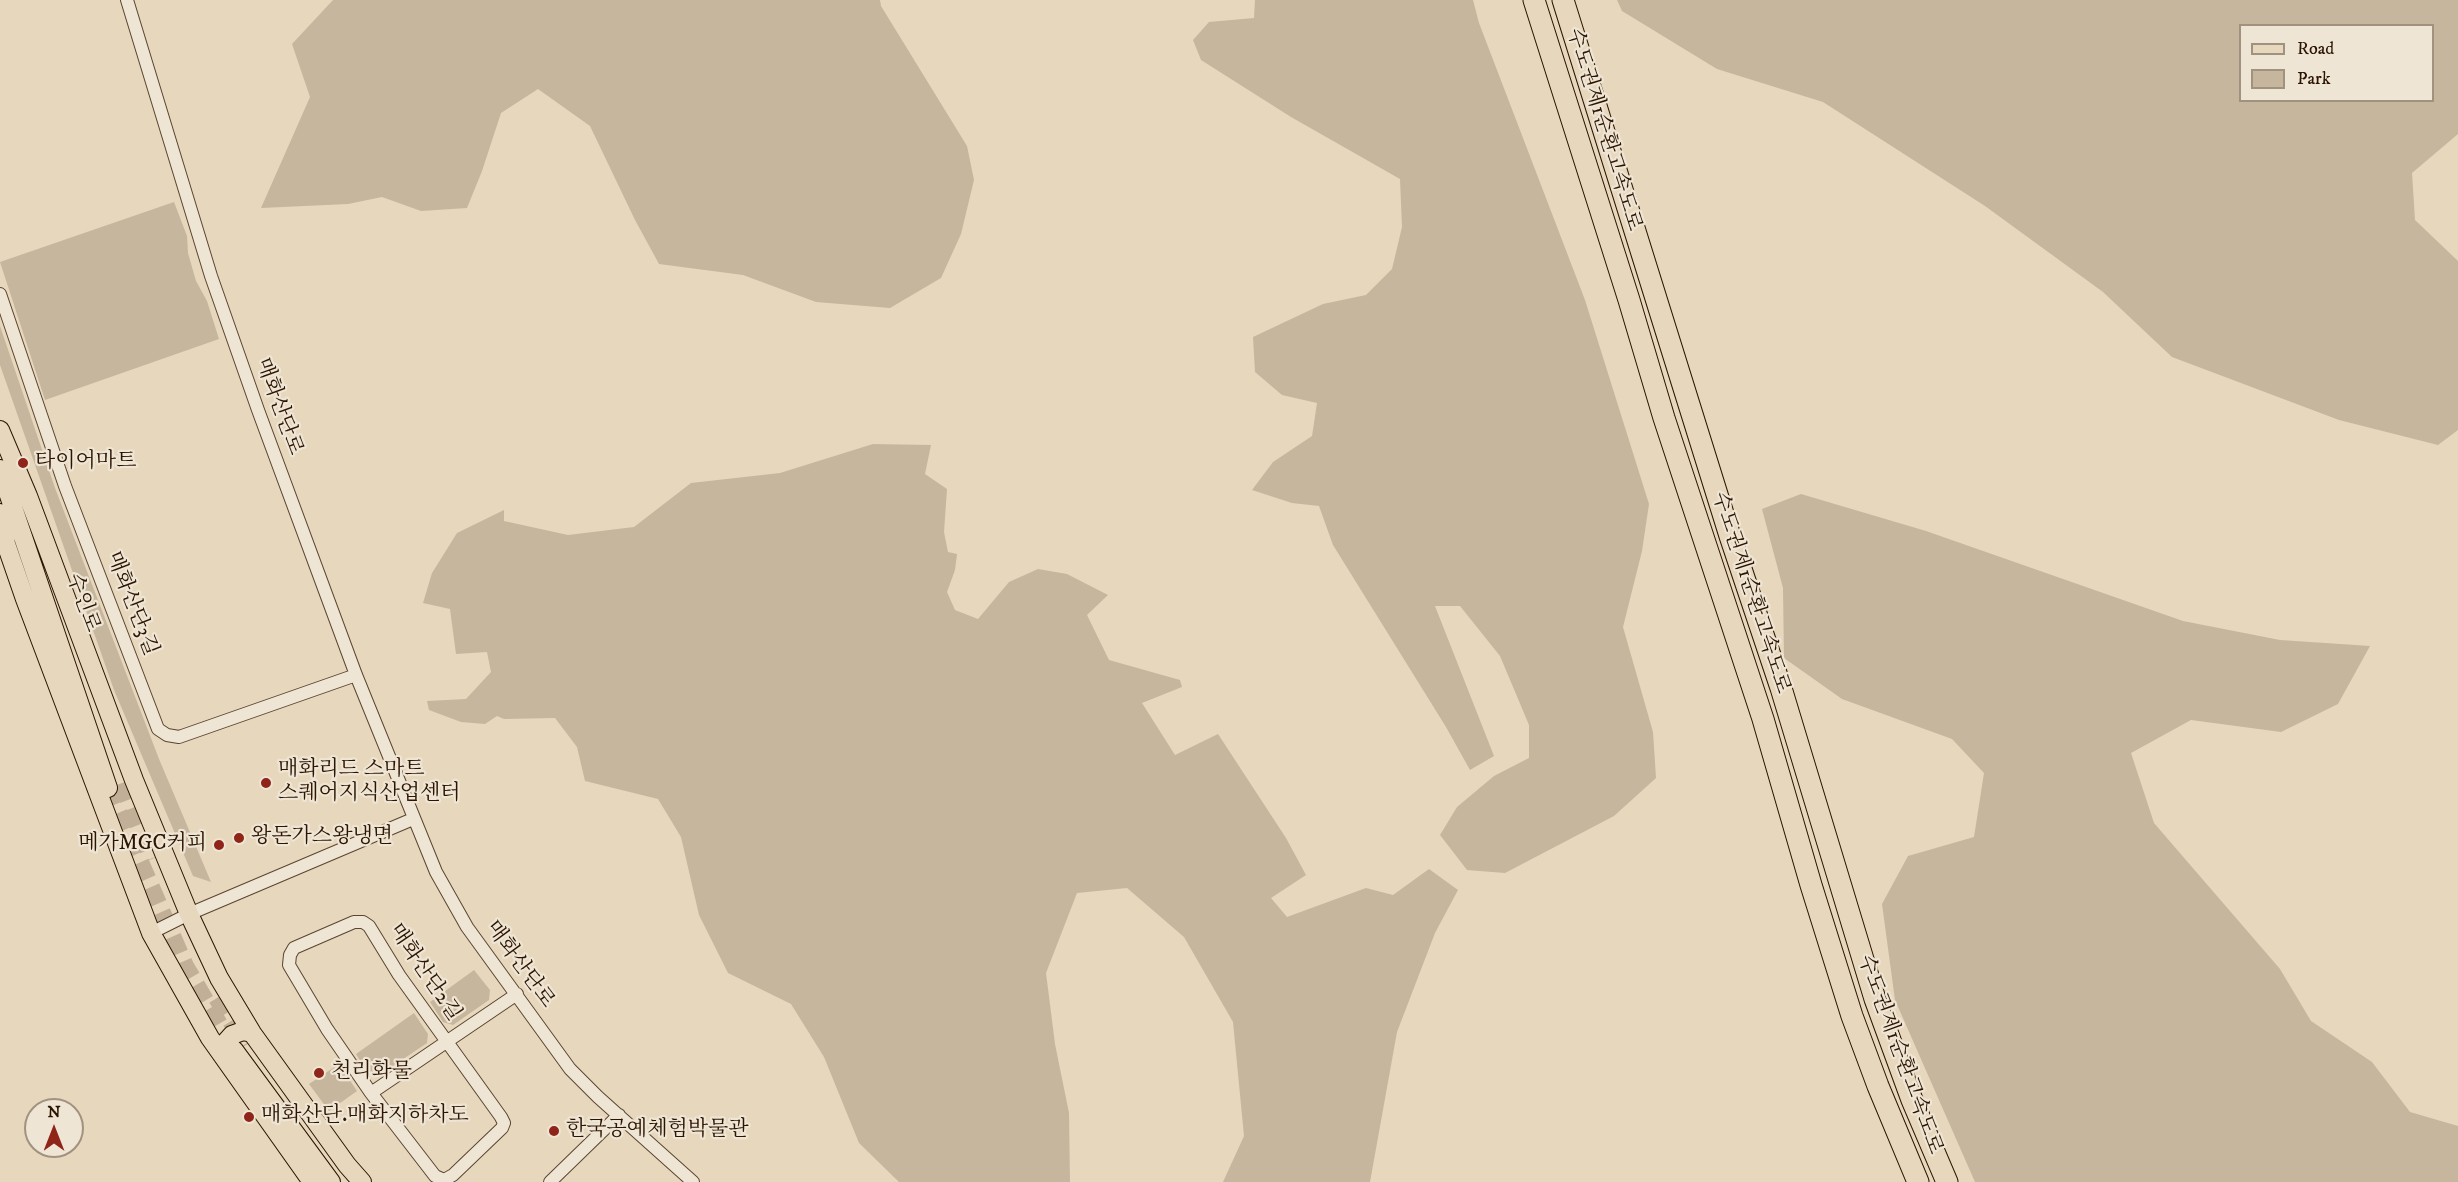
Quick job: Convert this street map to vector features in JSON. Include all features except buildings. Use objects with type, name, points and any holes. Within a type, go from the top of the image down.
[{"type":"highway","name":"수도권제1순환고속도로","points":[[1534,0],[1664,418],[1763,718],[1852,1016],[1918,1182]]},
{"type":"highway","name":"수도권제1순환고속도로","points":[[1563,0],[1730,536],[1781,688],[1875,999],[1912,1100],[1947,1182]]},
{"type":"main road","points":[[0,430],[28,496],[90,667],[189,915],[219,978],[239,1045],[312,1182]]},
{"type":"main road","name":"수인로","points":[[0,437],[115,785],[0,469]]},
{"type":"main road","points":[[0,513],[6,544],[25,599],[151,933],[348,1182]]},
{"type":"main road","points":[[239,1045],[331,1182]]},
{"type":"main road","points":[[239,1045],[362,1182]]},
{"type":"street","name":"매화산단로","points":[[127,0],[212,276],[258,411],[356,675],[436,873],[467,927],[570,1069],[693,1182]]},
{"type":"street","name":"매화산단3길","points":[[0,294],[65,486],[158,729],[167,735],[179,737],[356,675]]},
{"type":"street","points":[[151,933],[413,819]]},
{"type":"street","name":"매화산단2길","points":[[354,922],[363,922],[369,927],[399,975],[448,1042],[504,1123],[502,1128],[453,1175],[444,1180],[435,1176],[371,1093],[327,1029],[289,965],[290,955],[294,948],[354,922]]},
{"type":"street","name":"매화산단2길","points":[[371,1093],[517,994]]},
{"type":"street","points":[[550,1182],[619,1115]]},
{"type":"green space","points":[[333,0],[880,0],[881,6],[967,146],[974,180],[961,234],[941,278],[890,308],[816,302],[743,275],[659,264],[590,126],[538,89],[501,113],[467,208],[421,211],[382,197],[348,204],[261,208],[310,97],[292,44]]},
{"type":"green space","points":[[1255,0],[1473,0],[1479,23],[1585,300],[1649,504],[1642,551],[1623,627],[1653,732],[1656,778],[1614,816],[1505,873],[1467,870],[1440,835],[1457,807],[1494,776],[1529,758],[1529,725],[1500,656],[1460,606],[1435,606],[1494,756],[1470,770],[1446,727],[1333,545],[1319,506],[1292,503],[1252,490],[1273,462],[1312,436],[1317,403],[1282,395],[1255,372],[1253,337],[1323,304],[1366,295],[1392,269],[1402,227],[1400,179],[1291,117],[1201,60],[1193,40],[1209,22],[1254,18]]},
{"type":"green space","points":[[1617,0],[2458,0],[2458,134],[2412,173],[2415,220],[2458,261],[2458,430],[2438,445],[2339,420],[2172,357],[2103,292],[1985,206],[1823,102],[1717,69],[1622,11]]},
{"type":"green space","points":[[174,202],[187,236],[188,253],[196,281],[207,301],[219,339],[45,400],[0,262]]},
{"type":"green space","points":[[0,326],[55,488],[159,759],[211,882],[193,876],[114,690],[0,365]]},
{"type":"green space","points":[[873,444],[931,445],[925,474],[947,489],[944,532],[948,552],[957,554],[955,570],[947,592],[955,610],[978,619],[1009,582],[1038,569],[1067,574],[1108,595],[1087,615],[1109,660],[1180,680],[1182,687],[1142,703],[1175,755],[1218,734],[1286,838],[1306,875],[1271,898],[1287,917],[1366,888],[1393,895],[1429,869],[1458,890],[1435,933],[1397,1032],[1370,1182],[1223,1182],[1244,1136],[1233,1022],[1184,937],[1127,888],[1077,893],[1046,973],[1055,1044],[1069,1113],[1070,1182],[899,1182],[859,1143],[824,1057],[791,1004],[728,973],[699,915],[681,837],[658,799],[585,781],[577,747],[555,718],[504,719],[497,716],[485,724],[461,722],[429,710],[427,701],[466,699],[491,672],[487,652],[456,654],[450,609],[423,603],[432,573],[457,533],[504,510],[504,521],[568,535],[634,527],[691,483],[780,473]]},
{"type":"green space","points":[[1801,494],[1926,531],[2183,621],[2280,640],[2370,646],[2338,704],[2281,732],[2191,720],[2131,753],[2154,823],[2280,969],[2311,1021],[2372,1062],[2410,1112],[2458,1126],[2458,1182],[1975,1182],[1895,1000],[1882,904],[1908,856],[1974,837],[1984,773],[1952,739],[1842,699],[1784,658],[1783,588],[1762,509]]},
{"type":"green space","points":[[474,970],[490,990],[489,1000],[453,1025],[443,1022],[430,1002]]},
{"type":"green space","points":[[414,1013],[428,1034],[427,1043],[378,1076],[368,1073],[356,1054]]},
{"type":"green space","points":[[339,1064],[357,1091],[329,1111],[309,1084]]},
{"type":"tunnel","points":[[122,783],[152,859]]},
{"type":"tunnel","points":[[108,788],[185,966],[234,1050]]},
{"type":"tunnel","points":[[217,998],[246,1045]]},
{"type":"place","name":"타이어마트","points":[[23,463]]},
{"type":"place","name":"매화리드 스마트 스퀘어지식산업센터","points":[[266,783]]},
{"type":"place","name":"왕돈가스왕냉면","points":[[239,838]]},
{"type":"place","name":"메가MGC커피","points":[[219,845]]},
{"type":"place","name":"천리화물","points":[[319,1073]]},
{"type":"place","name":"매화산단.매화지하차도","points":[[249,1117]]},
{"type":"place","name":"한국공예체험박물관","points":[[554,1131]]}]
